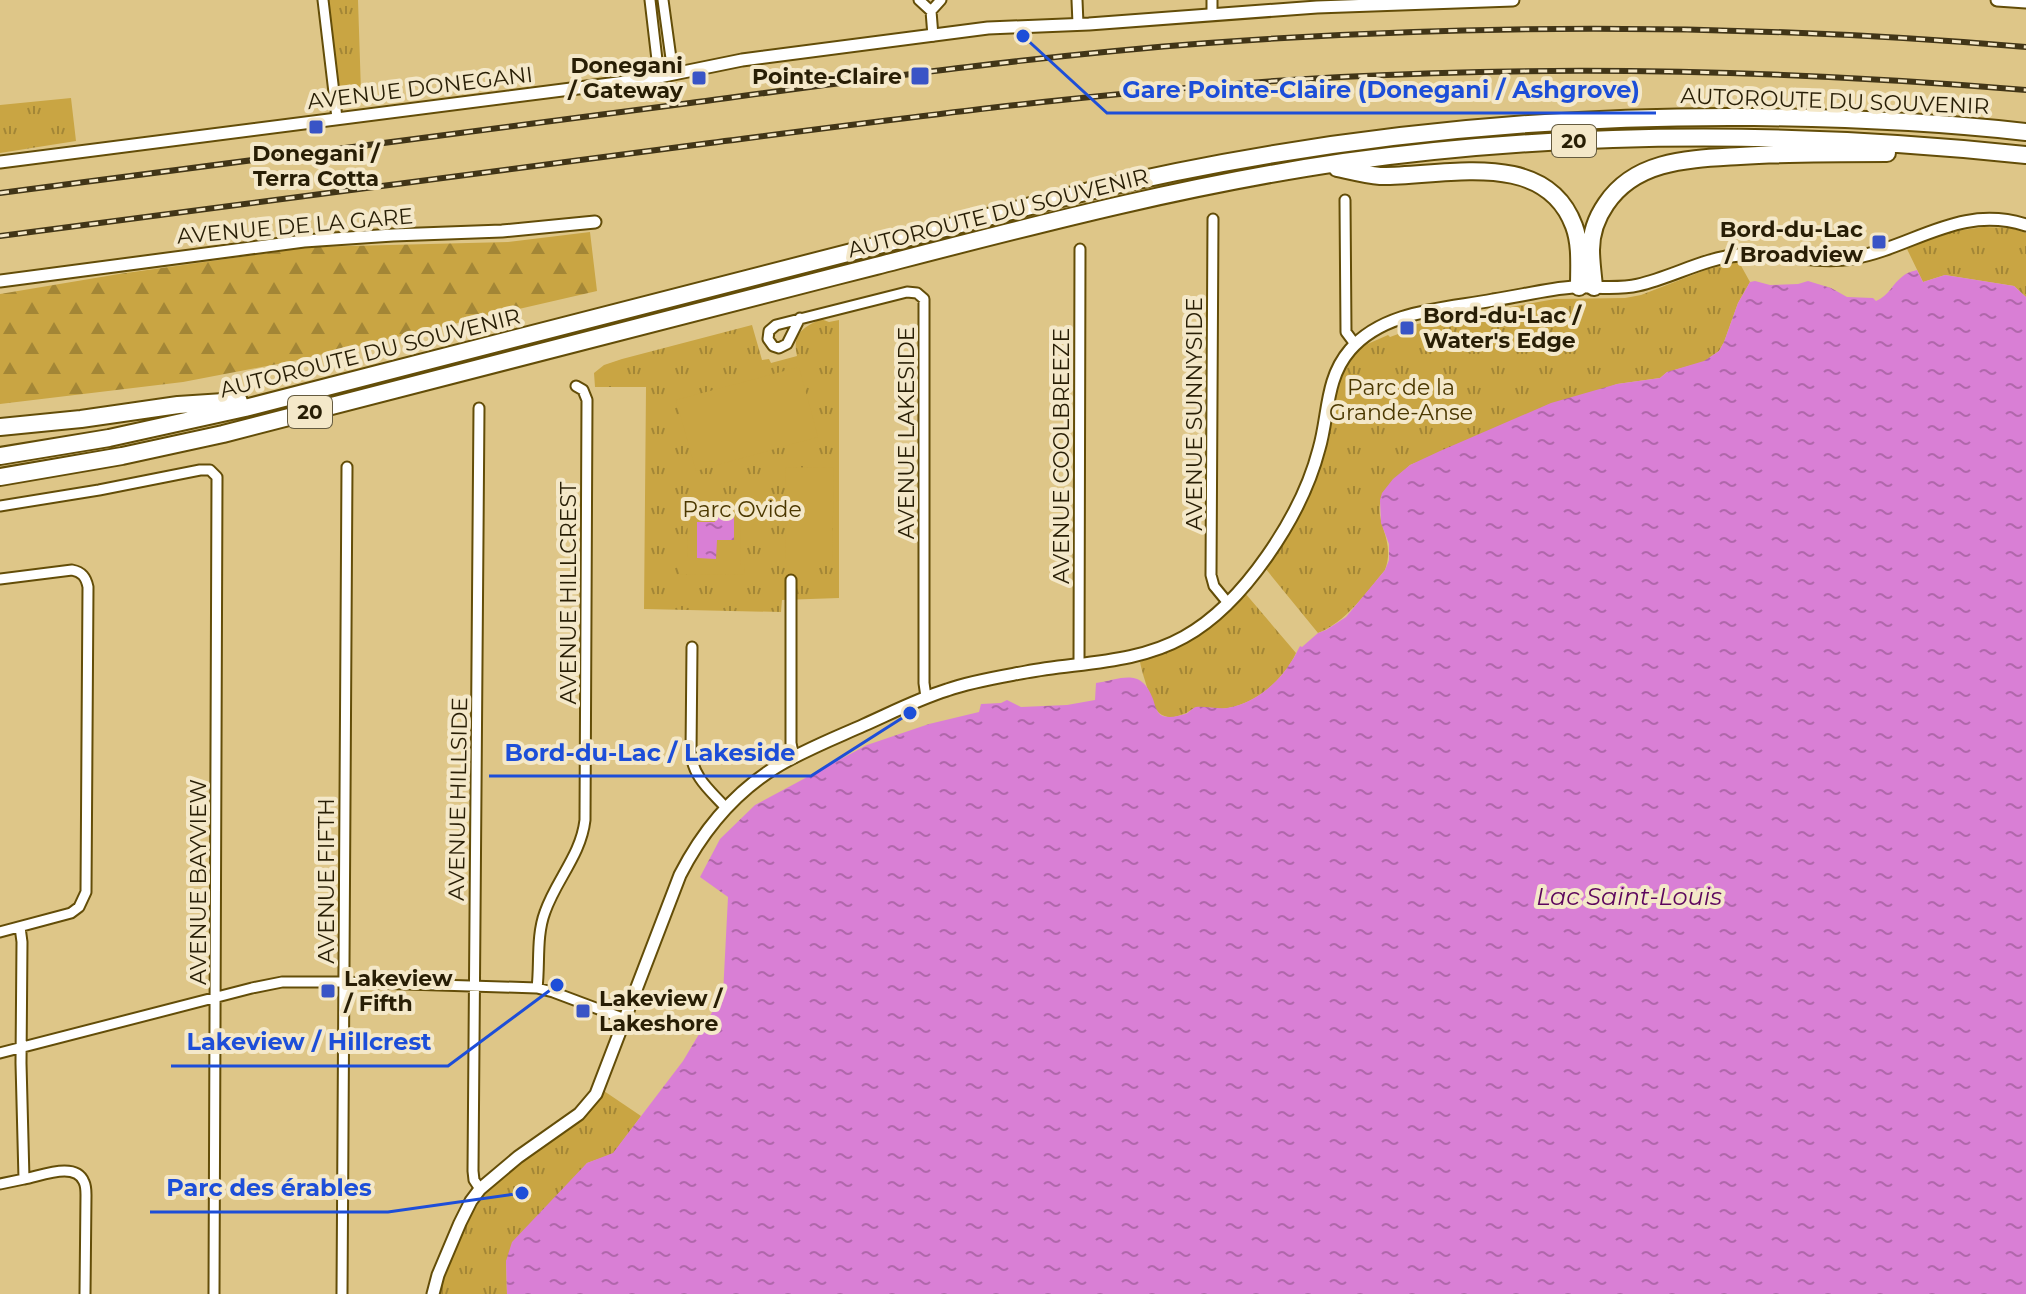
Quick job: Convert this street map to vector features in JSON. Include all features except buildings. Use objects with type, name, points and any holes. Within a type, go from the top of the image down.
[{"type":"highway","name":"AUTOROUTE DU SOUVENIR","points":[[0,456],[133,433],[281,399],[1081,193],[1189,168],[1318,146],[1460,129],[1635,118],[1829,118],[2026,132]]},
{"type":"highway","name":"AUTOROUTE DU SOUVENIR","points":[[0,477],[122,456],[223,434],[1108,207],[1324,165],[1487,146],[1671,137],[1825,138],[2026,155]]},
{"type":"highway","points":[[1586,287],[1594,230],[1602,209],[1630,178],[1657,166],[1709,158],[1772,154],[2003,152]]},
{"type":"highway","points":[[1324,165],[1377,176],[1495,172],[1535,182],[1559,201],[1573,224],[1586,287]]},
{"type":"highway","points":[[0,427],[178,405],[281,399]]},
{"type":"street","points":[[323,0],[337,118]]},
{"type":"street","points":[[650,0],[659,77]]},
{"type":"street","points":[[663,0],[673,73]]},
{"type":"street","points":[[919,0],[931,11],[933,36]]},
{"type":"street","points":[[931,11],[941,0]]},
{"type":"street","points":[[1077,0],[1078,24]]},
{"type":"street","points":[[1212,0],[1212,15]]},
{"type":"street","name":"AVENUE DONEGANI","points":[[0,162],[659,77],[742,60],[1016,26],[1212,15],[1328,3],[1513,0]]},
{"type":"street","points":[[1997,0],[2026,2]]},
{"type":"street","points":[[1345,200],[1346,332],[1355,344]]},
{"type":"street","name":"AVENUE SUNNYSIDE","points":[[1213,219],[1211,575],[1216,590],[1228,603]]},
{"type":"street","points":[[433,1294],[460,1223],[480,1189],[587,1106],[599,1087],[680,875],[699,841],[726,808],[776,767],[926,697],[973,682],[1079,663],[1122,659],[1176,641],[1203,625],[1228,603],[1263,561],[1293,512],[1319,451],[1334,375],[1355,344],[1379,328],[1411,315],[1586,287],[1636,285],[1732,256],[1840,259],[1857,257],[1942,227],[1966,222],[2000,220],[2026,225]]},
{"type":"street","name":"AVENUE DE LA GARE","points":[[0,281],[304,241],[502,231],[595,222]]},
{"type":"street","name":"AVENUE COOLBREEZE","points":[[1079,663],[1080,249]]},
{"type":"street","name":"AVENUE LAKESIDE","points":[[800,318],[907,292],[917,293],[924,299],[926,697]]},
{"type":"street","name":"AVENUE HILLCREST","points":[[537,988],[542,921],[573,859],[585,820],[587,400],[583,390],[576,386]]},
{"type":"street","name":"AVENUE HILLSIDE","points":[[479,408],[473,1171],[480,1189]]},
{"type":"street","name":"AVENUE FIFTH","points":[[342,1294],[347,467]]},
{"type":"street","name":"AVENUE BAYVIEW","points":[[0,506],[203,470],[213,472],[217,477],[214,1294]]},
{"type":"street","points":[[0,579],[72,570],[85,577],[88,587],[85,899],[76,911],[0,932]]},
{"type":"street","points":[[791,580],[791,743],[794,758]]},
{"type":"street","points":[[692,647],[692,766],[726,808]]},
{"type":"street","points":[[20,927],[24,1179]]},
{"type":"street","points":[[0,1053],[282,982],[537,988],[625,1019]]},
{"type":"street","points":[[0,1184],[65,1170],[78,1174],[84,1182],[86,1195],[85,1294]]},
{"type":"green space","points":[[327,0],[358,0],[361,92],[340,92]]},
{"type":"green space","points":[[71,98],[76,141],[0,153],[0,105]]},
{"type":"green space","points":[[1984,227],[2011,228],[2026,233],[2026,297],[2014,286],[1945,275],[1923,282],[1907,249],[1941,233]]},
{"type":"green space","points":[[590,232],[597,291],[293,361],[183,382],[0,404],[0,294],[310,247],[508,242]]},
{"type":"green space","name":"Parc de la Grande-Anse","points":[[1739,262],[1750,282],[1719,351],[1704,362],[1667,372],[1660,378],[1617,384],[1410,465],[1389,485],[1381,500],[1380,516],[1388,550],[1385,570],[1355,606],[1328,628],[1318,633],[1265,568],[1296,521],[1322,464],[1338,385],[1363,346],[1422,323],[1555,299],[1641,295],[1708,269]]},
{"type":"green space","name":"Parc Ovide","points":[[821,319],[829,322],[839,320],[839,598],[782,600],[781,612],[644,609],[646,387],[595,387],[594,373],[604,365],[622,359],[752,325],[762,360],[769,359],[771,363],[797,356],[797,337]]},
{"type":"green space","points":[[799,367],[818,437],[696,471],[676,400]]},
{"type":"green space","points":[[786,467],[834,468],[832,562],[785,562]]},
{"type":"green space","points":[[688,509],[741,510],[740,564],[745,565],[744,575],[679,574],[679,557],[687,557]]},
{"type":"green space","points":[[1245,593],[1296,653],[1283,673],[1266,691],[1233,707],[1195,708],[1172,718],[1159,713],[1150,696],[1140,662],[1193,640],[1220,620]]},
{"type":"green space","points":[[604,1091],[641,1116],[613,1154],[587,1163],[506,1261],[507,1294],[439,1294],[465,1228],[489,1189],[514,1167],[582,1119]]},
{"type":"water","name":"Lac Saint-Louis","points":[[1917,270],[1923,282],[1945,275],[2014,286],[2026,297],[2026,1294],[507,1294],[506,1261],[512,1242],[587,1163],[613,1153],[683,1061],[723,994],[728,897],[700,877],[720,839],[755,805],[867,745],[929,724],[979,712],[981,704],[1007,700],[1021,707],[1095,700],[1096,683],[1122,678],[1143,682],[1158,712],[1164,716],[1185,714],[1196,707],[1227,708],[1246,702],[1264,692],[1279,678],[1300,646],[1346,617],[1385,570],[1389,560],[1389,544],[1381,523],[1380,500],[1393,479],[1410,465],[1551,403],[1617,384],[1660,378],[1667,372],[1704,361],[1719,351],[1750,282],[1770,285],[1808,281],[1847,297],[1873,298],[1876,301],[1904,275]]},
{"type":"water","points":[[716,515],[734,515],[734,540],[717,540],[716,559],[697,558],[697,522],[715,522]]},
{"type":"railway","points":[[0,193],[949,69],[1208,43],[1413,32],[1617,29],[1822,34],[2026,47]]},
{"type":"railway","points":[[0,236],[946,113],[1262,82],[1427,73],[1598,71],[1769,74],[2026,90]]},
{"type":"place","name":"Gare Pointe-Claire (Donegani / Ashgrove)","points":[[1023,36]]},
{"type":"place","name":"Pointe-Claire","points":[[920,76]]},
{"type":"place","name":"Donegani / Gateway","points":[[699,78]]},
{"type":"place","name":"Donegani / Terra Cotta","points":[[316,127]]},
{"type":"place","name":"Bord-du-Lac / Broadview","points":[[1879,242]]},
{"type":"place","name":"Bord-du-Lac / Water's Edge","points":[[1407,328]]},
{"type":"place","name":"Bord-du-Lac / Lakeside","points":[[910,713]]},
{"type":"place","name":"Lakeview / Hillcrest","points":[[557,985]]},
{"type":"place","name":"Lakeview / Fifth","points":[[328,991]]},
{"type":"place","name":"Lakeview / Lakeshore","points":[[583,1011]]},
{"type":"place","name":"Parc des érables","points":[[522,1193]]}]
